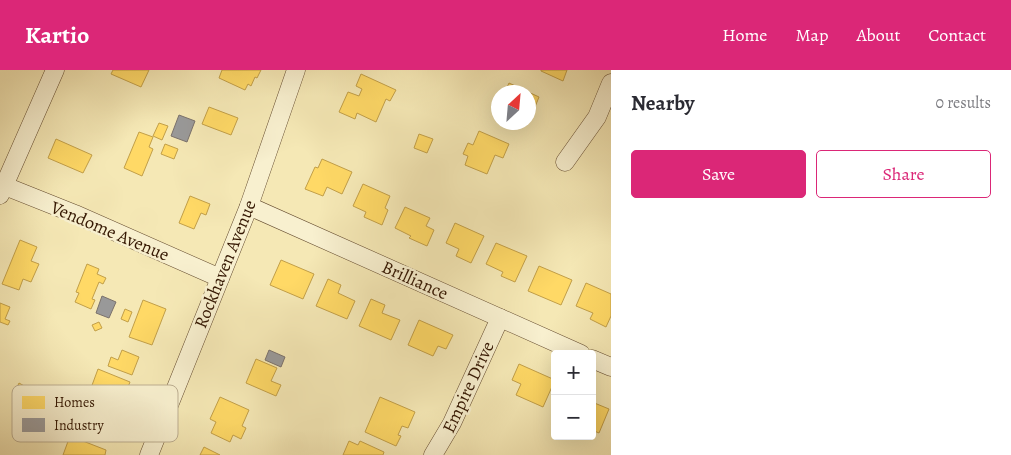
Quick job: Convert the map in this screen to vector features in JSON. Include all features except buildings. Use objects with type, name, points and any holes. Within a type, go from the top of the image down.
[{"type":"street","points":[[1,189],[55,70]]},
{"type":"street","name":"Rockhaven Avenue","points":[[177,385],[249,206],[296,70]]},
{"type":"street","points":[[565,162],[596,117],[611,83]]},
{"type":"street","name":"Vendome Avenue","points":[[1,189],[83,218],[220,278]]},
{"type":"street","name":"Brilliance","points":[[249,206],[572,350]]},
{"type":"street","name":"Empire Drive","points":[[434,455],[452,423],[500,318]]},
{"type":"street","points":[[596,361],[611,367]]},
{"type":"street","name":"Rockhaven Avenue","points":[[149,455],[154,442]]}]
